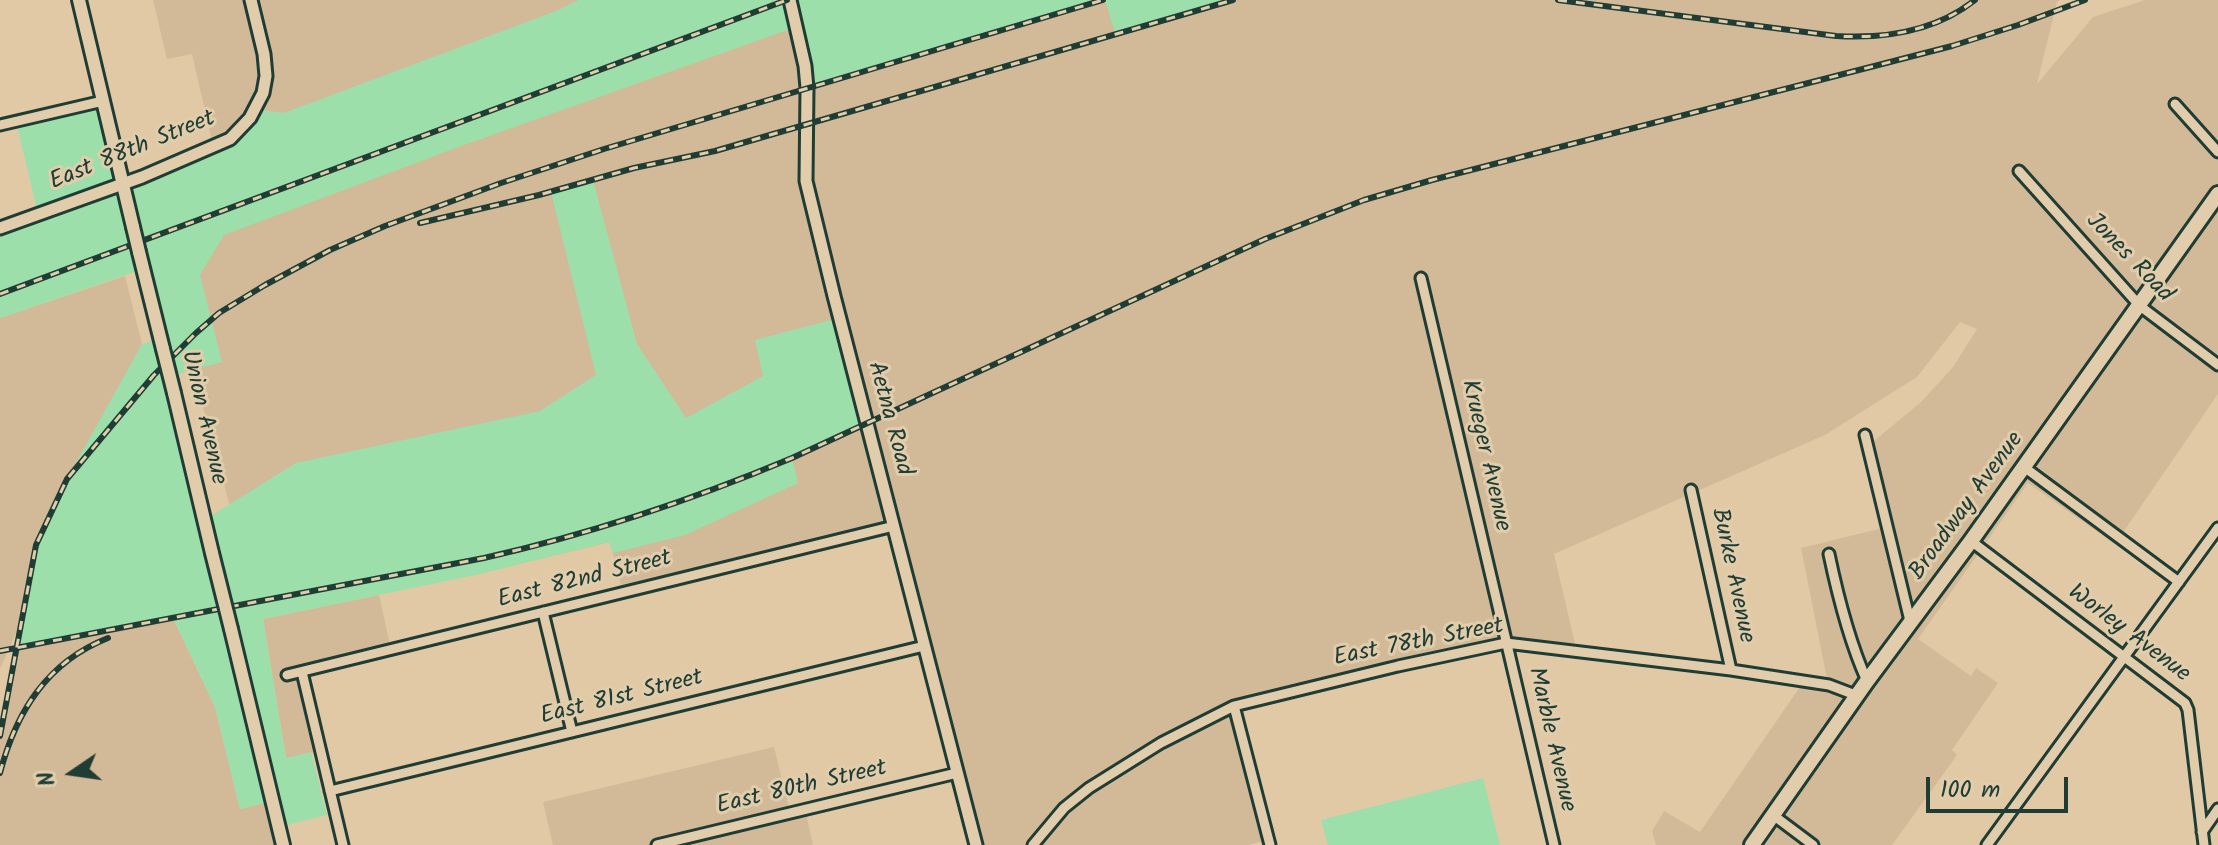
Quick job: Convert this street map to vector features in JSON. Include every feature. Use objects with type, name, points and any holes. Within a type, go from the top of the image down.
[{"type":"main road","name":"Union Avenue","points":[[79,0],[283,845]]},
{"type":"main road","name":"Broadway Avenue","points":[[1752,845],[2218,194]]},
{"type":"street","name":"East 88th Street","points":[[0,228],[122,184],[230,139],[250,118],[263,93],[266,76],[251,0]]},
{"type":"street","name":"Aetna Road","points":[[791,3],[807,88],[806,181],[976,845]]},
{"type":"street","points":[[0,125],[103,101]]},
{"type":"street","points":[[2175,104],[2218,152]]},
{"type":"street","name":"Jones Road","points":[[2019,171],[2140,306],[2218,365]]},
{"type":"street","name":"Krueger Avenue","points":[[1421,278],[1506,643]]},
{"type":"street","points":[[1865,435],[1911,625]]},
{"type":"street","points":[[2024,467],[2179,582]]},
{"type":"street","name":"Burke Avenue","points":[[1691,490],[1731,670]]},
{"type":"street","name":"East 82nd Street","points":[[287,675],[894,526]]},
{"type":"street","points":[[1987,845],[2218,528]]},
{"type":"street","name":"Worley Avenue","points":[[1971,541],[2185,703],[2204,845]]},
{"type":"street","points":[[1829,554],[1838,597],[1867,681]]},
{"type":"street","points":[[543,612],[572,732]]},
{"type":"street","name":"East 78th Street","points":[[1033,845],[1064,808],[1089,788],[1161,743],[1234,706],[1506,643],[1731,670],[1829,685],[1858,696]]},
{"type":"street","name":"Marble Avenue","points":[[1506,643],[1554,845]]},
{"type":"street","name":"East 81st Street","points":[[330,791],[924,646]]},
{"type":"street","points":[[302,672],[343,845]]},
{"type":"street","points":[[1234,706],[1270,845]]},
{"type":"street","name":"East 80th Street","points":[[657,845],[957,773]]},
{"type":"street","points":[[2202,832],[2218,809]]},
{"type":"street","points":[[1773,815],[1813,845]]},
{"type":"shaded area","points":[[153,0],[2060,0],[2037,84],[2093,17],[2145,0],[2218,0],[2218,394],[2124,531],[2127,535],[2119,547],[2028,483],[1918,639],[1971,676],[1976,668],[1998,683],[1952,750],[1957,755],[1892,845],[1656,845],[1652,831],[1664,811],[1700,832],[1804,681],[1828,684],[1801,548],[1887,527],[1868,446],[1921,402],[1953,367],[1977,329],[1960,322],[1917,377],[1825,435],[1554,554],[1577,652],[1506,643],[1234,706],[1268,840],[1248,845],[976,845],[894,527],[623,593],[610,542],[475,575],[244,558],[162,256],[250,118],[213,146],[192,54],[167,59]]},
{"type":"shaded area","points":[[125,276],[142,344],[0,669],[0,318]]},
{"type":"shaded area","points":[[379,595],[391,649],[302,672],[320,751],[286,758],[263,619]]},
{"type":"shaded area","points":[[173,618],[215,707],[240,809],[272,801],[283,845],[0,845],[0,736],[17,648]]},
{"type":"shaded area","points":[[774,747],[790,812],[805,809],[813,845],[553,845],[543,802]]},
{"type":"green space","points":[[579,0],[1103,0],[807,88],[796,27],[461,146],[224,235],[200,275],[222,362],[170,376],[204,520],[296,463],[540,411],[596,375],[551,192],[593,180],[637,344],[686,418],[763,376],[755,340],[839,318],[867,424],[792,457],[798,483],[685,535],[613,553],[609,542],[475,575],[263,619],[286,758],[311,752],[327,815],[279,827],[272,801],[240,809],[215,707],[173,618],[17,648],[36,545],[67,479],[142,344],[160,338],[143,269],[0,318],[0,228],[38,214],[16,121],[103,101],[122,183],[230,139],[255,109],[284,113]]},
{"type":"green space","points":[[1105,0],[1227,0],[1115,33]]},
{"type":"green space","points":[[1483,778],[1500,845],[1328,845],[1321,820]]},
{"type":"railway","points":[[0,294],[787,0]]},
{"type":"railway","points":[[0,736],[36,545],[67,479],[154,375],[219,313],[330,250],[501,183],[604,149],[1103,0]]},
{"type":"railway","points":[[420,223],[539,195],[634,168],[715,151],[1233,0]]},
{"type":"railway","points":[[1558,0],[1854,37],[1891,34],[1927,26],[1960,11],[1975,0]]},
{"type":"railway","points":[[0,651],[484,558],[602,527],[679,502],[792,458],[1265,239],[1364,200],[1952,46],[2085,0]]},
{"type":"railway","points":[[0,773],[15,730],[37,692],[68,661],[108,638]]}]
